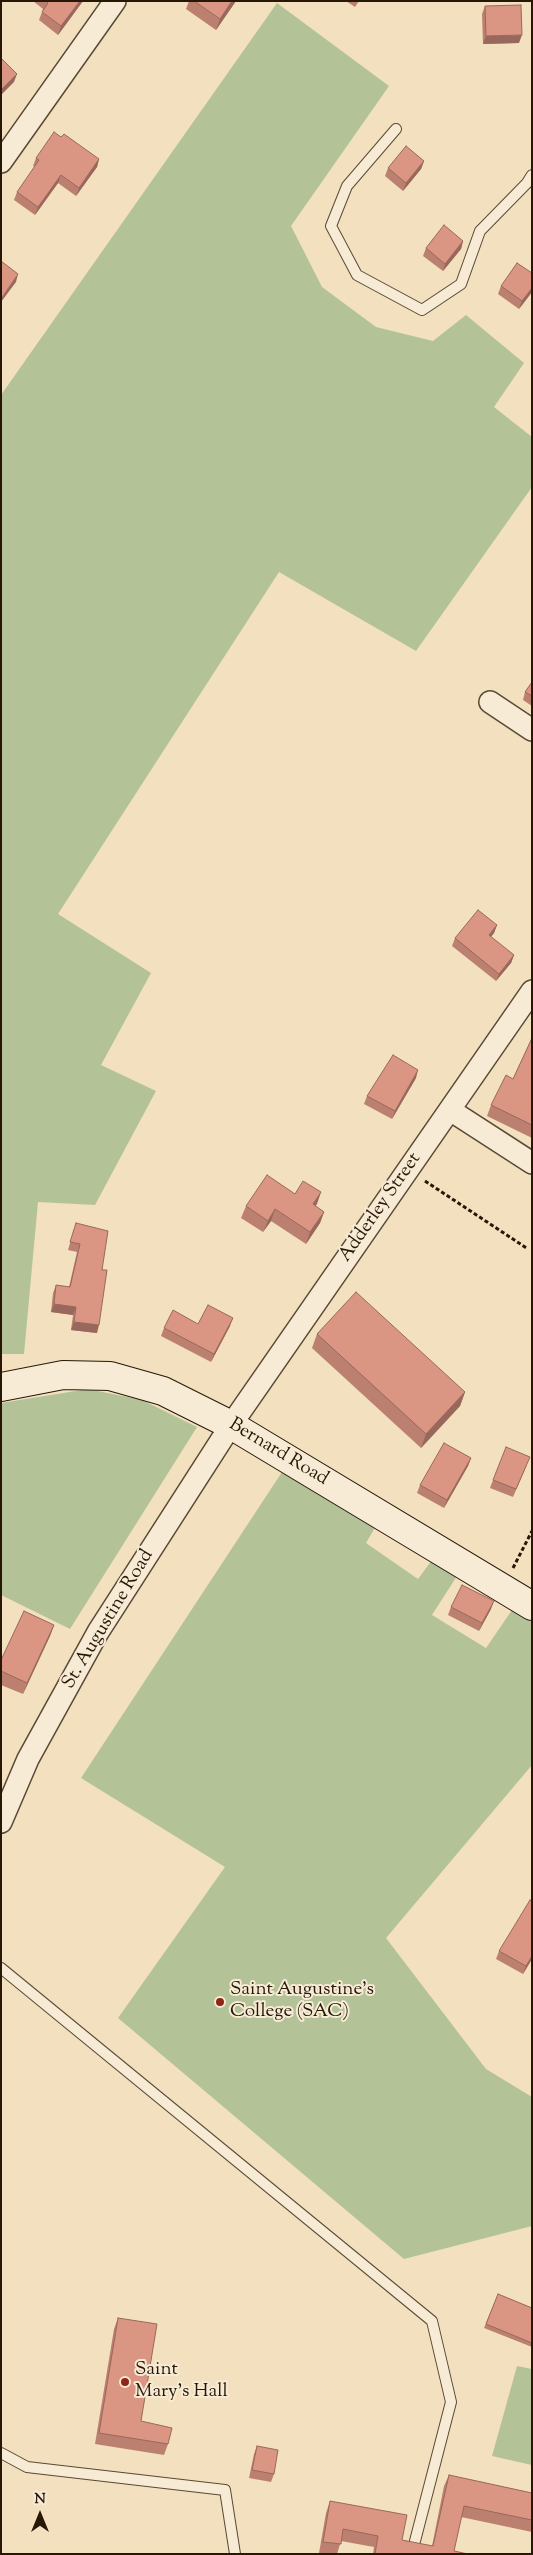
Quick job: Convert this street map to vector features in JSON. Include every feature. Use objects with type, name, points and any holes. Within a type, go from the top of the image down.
[{"type":"main road","name":"Bernard Road","points":[[1,1386],[64,1375],[110,1376],[163,1391],[231,1425],[532,1606]]},
{"type":"street","points":[[1,162],[115,1]]},
{"type":"street","points":[[490,702],[532,730]]},
{"type":"street","name":"Adderley Street","points":[[231,1425],[532,991]]},
{"type":"street","points":[[450,1110],[532,1163]]},
{"type":"street","name":"St. Augustine Road","points":[[1,1822],[28,1759],[98,1632],[231,1425]]},
{"type":"lane","points":[[396,129],[346,186],[331,226],[357,275],[422,310],[462,284],[480,231],[527,183],[532,175]]},
{"type":"lane","points":[[1,1968],[432,2321],[451,2402],[414,2541]]},
{"type":"lane","points":[[1,2454],[27,2467],[225,2490],[235,2554]]},
{"type":"path","points":[[408,1170],[528,1249]]},
{"type":"path","points":[[503,1588],[532,1531]]},
{"type":"green space","points":[[277,3],[389,86],[291,226],[322,287],[376,327],[433,341],[466,315],[524,363],[494,407],[532,437],[532,487],[416,651],[279,572],[58,914],[151,973],[101,1065],[156,1091],[95,1205],[38,1202],[24,1354],[1,1354],[1,395]]},
{"type":"green space","points":[[88,1389],[142,1400],[197,1427],[70,1629],[1,1595],[1,1403]]},
{"type":"green space","points":[[284,1469],[376,1526],[366,1543],[418,1579],[432,1560],[457,1576],[432,1615],[486,1648],[512,1610],[532,1622],[532,1765],[386,1938],[486,2069],[532,2097],[532,2226],[404,2259],[118,2018],[225,1867],[81,1778]]},
{"type":"green space","points":[[517,2366],[532,2369],[532,2465],[492,2456]]},
{"type":"building","points":[[46,1],[80,1],[61,26],[42,12],[48,3]]},
{"type":"building","points":[[194,1],[232,1],[220,19]]},
{"type":"building","points":[[521,5],[522,35],[486,36],[485,6]]},
{"type":"building","points":[[1,58],[17,74],[1,90]]},
{"type":"building","points":[[54,132],[61,137],[64,134],[99,159],[79,188],[61,175],[38,207],[17,192],[39,160],[36,158]]},
{"type":"building","points":[[406,146],[424,161],[406,183],[388,168]]},
{"type":"building","points":[[444,225],[463,241],[445,264],[426,248]]},
{"type":"building","points":[[1,261],[18,274],[1,299]]},
{"type":"building","points":[[517,263],[532,273],[532,288],[522,301],[501,286]]},
{"type":"building","points":[[532,682],[532,696],[525,692]]},
{"type":"building","points":[[478,910],[497,925],[489,935],[514,955],[499,974],[455,938]]},
{"type":"building","points":[[532,1038],[532,1125],[491,1105],[506,1075],[513,1079]]},
{"type":"building","points":[[393,1055],[418,1070],[395,1111],[367,1096]]},
{"type":"building","points":[[267,1175],[295,1194],[303,1181],[321,1192],[313,1204],[324,1212],[310,1232],[275,1209],[268,1221],[246,1206]]},
{"type":"building","points":[[76,1223],[108,1231],[102,1270],[107,1270],[99,1325],[74,1322],[76,1307],[54,1304],[56,1285],[70,1287],[80,1244],[70,1242]]},
{"type":"building","points":[[356,1292],[465,1392],[426,1434],[317,1334]]},
{"type":"building","points":[[208,1305],[233,1318],[214,1354],[164,1328],[173,1310],[198,1324]]},
{"type":"building","points":[[444,1443],[471,1458],[447,1500],[420,1485]]},
{"type":"building","points":[[506,1447],[530,1457],[516,1489],[493,1480]]},
{"type":"building","points":[[462,1585],[494,1601],[482,1623],[451,1607]]},
{"type":"building","points":[[24,1611],[54,1625],[27,1683],[1,1671],[1,1660]]},
{"type":"building","points":[[530,1900],[532,1901],[532,1956],[526,1966],[499,1951]]},
{"type":"building","points":[[498,2294],[532,2308],[532,2343],[486,2324]]},
{"type":"building","name":"Saint Mary's Hall","points":[[118,2318],[157,2324],[141,2421],[172,2428],[168,2444],[99,2433]]},
{"type":"building","points":[[257,2446],[278,2450],[274,2474],[252,2470]]},
{"type":"building","points":[[449,2475],[532,2493],[532,2520],[464,2506],[454,2551],[468,2554],[375,2554],[378,2536],[343,2529],[341,2544],[323,2542],[330,2501],[407,2515],[402,2540],[433,2546]]},
{"type":"place","name":"Saint Augustine's College (SAC)","points":[[220,2002]]},
{"type":"place","name":"Saint Mary's Hall","points":[[125,2382]]}]
